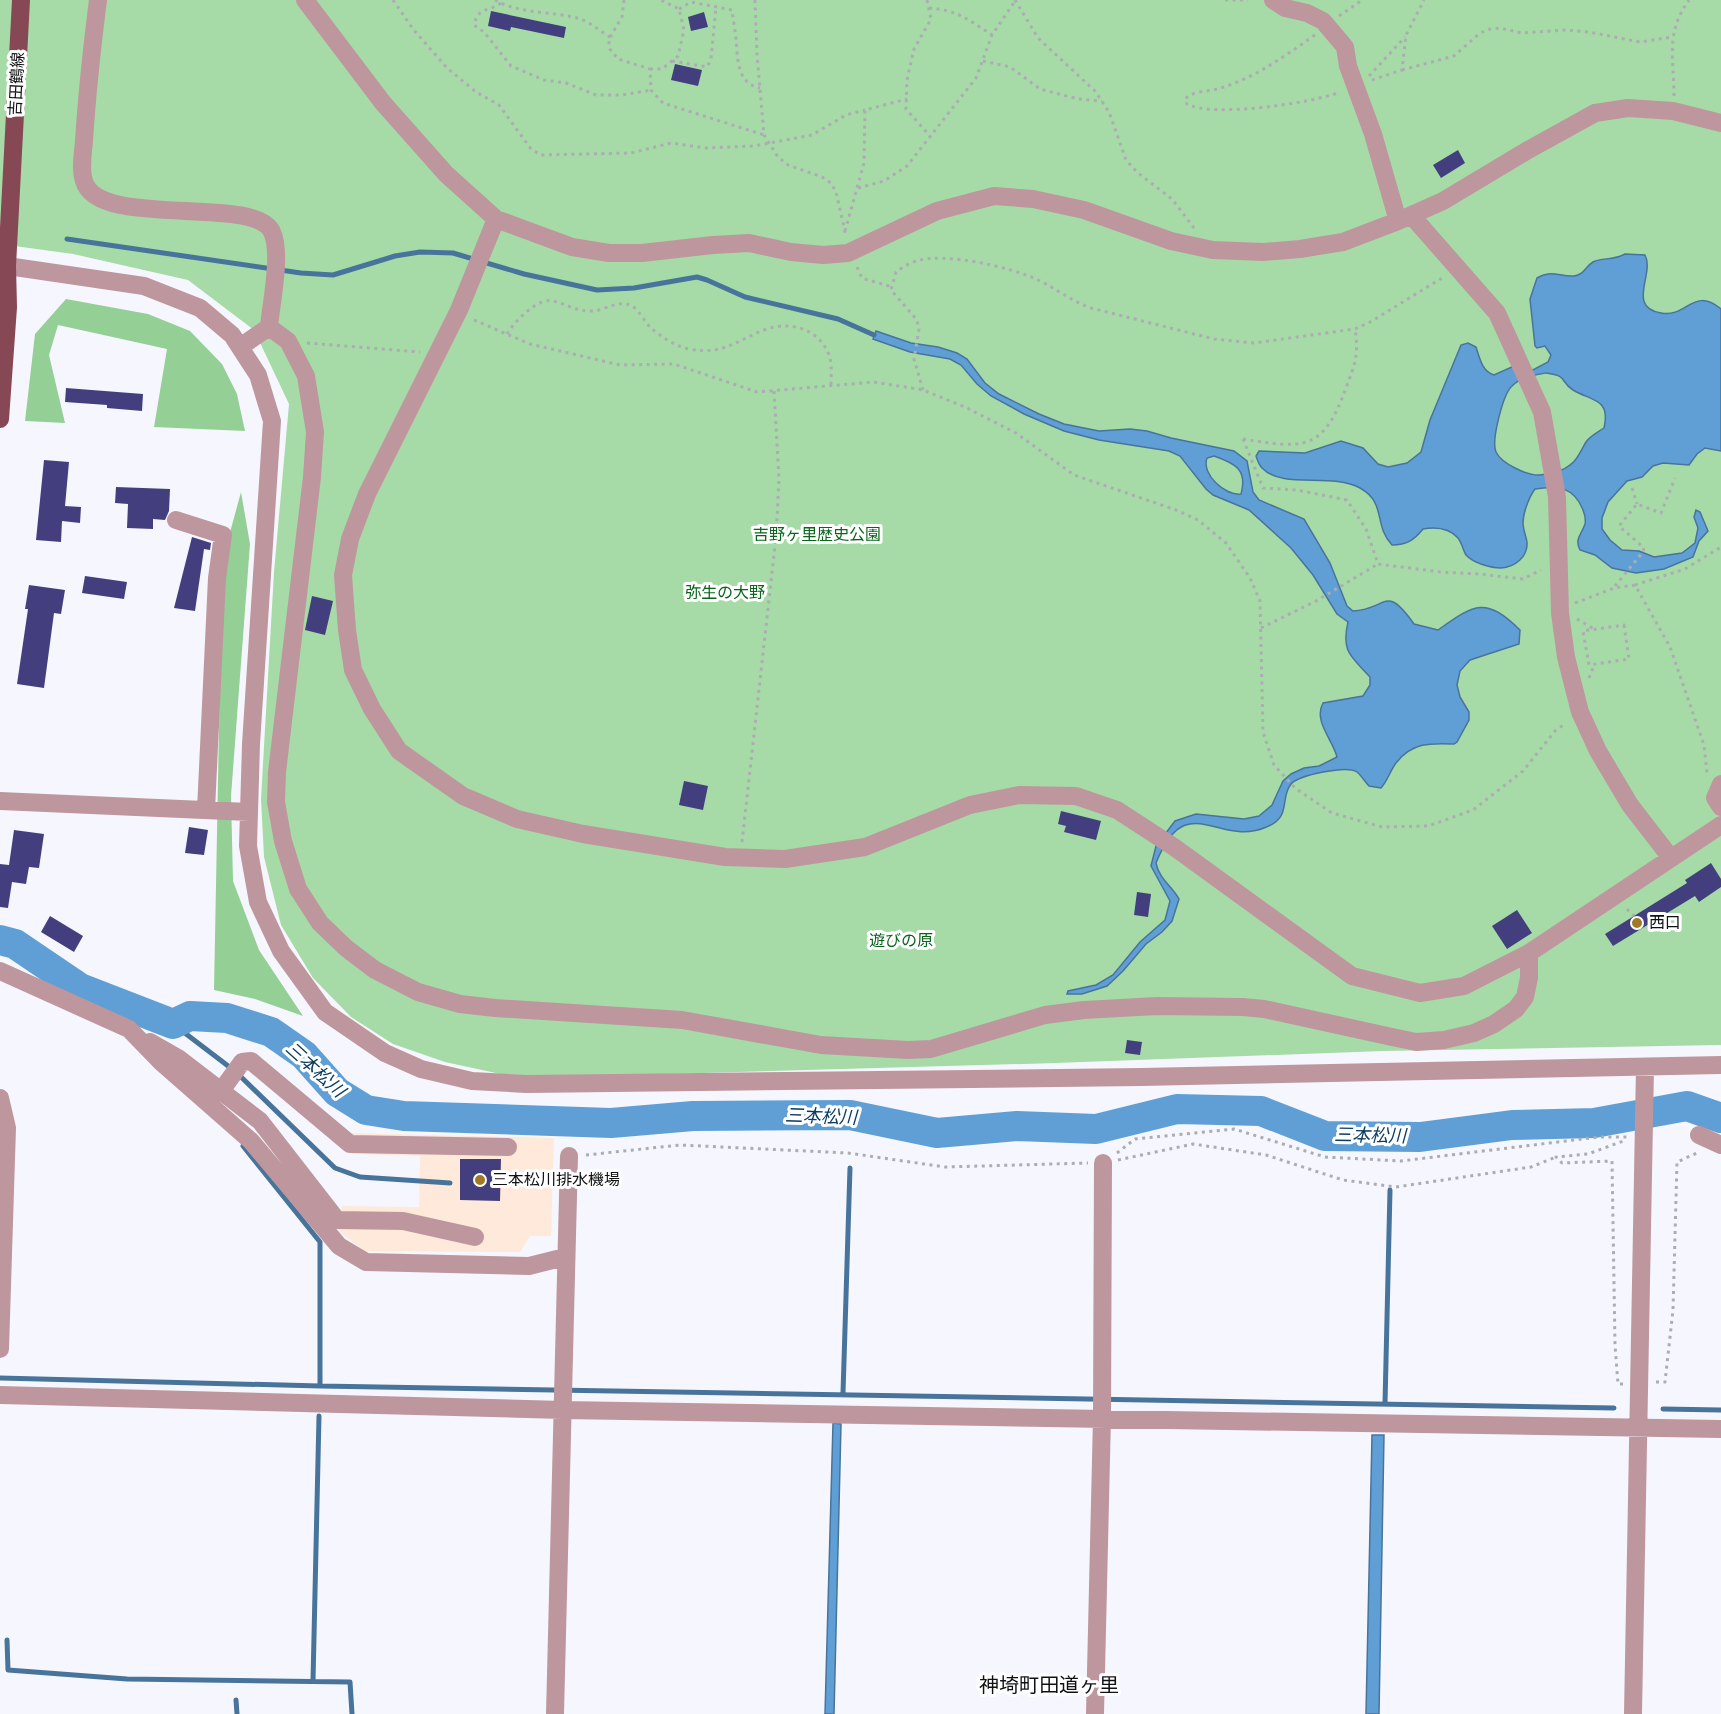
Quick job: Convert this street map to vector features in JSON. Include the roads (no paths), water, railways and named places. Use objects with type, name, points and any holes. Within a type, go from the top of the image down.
[{"type":"main road","name":"吉田鶴線","points":[[0,419],[8,307],[2,271],[21,0]]},
{"type":"street","points":[[98,0],[82,166],[84,182],[91,194],[100,200],[157,210],[229,214],[250,217],[263,222],[272,232],[275,249],[275,278],[268,327],[240,347]]},
{"type":"street","points":[[305,0],[383,103],[446,174],[496,219],[572,247],[609,253],[642,253],[749,243],[791,252],[823,255],[848,253],[937,211],[994,196],[1033,199],[1084,210],[1171,241],[1213,250],[1263,252],[1300,249],[1343,242],[1443,201],[1595,113],[1628,108],[1674,111],[1721,123]]},
{"type":"street","points":[[1273,0],[1285,9],[1307,13],[1328,25],[1345,47],[1348,66],[1405,218],[1458,268],[1497,313],[1542,412],[1557,497],[1560,609],[1566,657],[1580,712],[1598,751],[1630,805],[1671,858]]},
{"type":"street","points":[[496,219],[459,310],[367,494],[350,539],[343,575],[346,630],[353,670],[372,709],[399,751],[463,796],[517,819],[583,834],[676,850],[785,859],[865,847],[970,805],[1020,795],[1076,796],[1117,810],[1174,847],[1324,958],[1352,976],[1420,993],[1464,986],[1529,953],[1721,825]]},
{"type":"street","points":[[2,271],[144,286],[200,309],[232,335],[258,375],[272,421],[251,744],[248,846],[258,902],[281,951],[325,1012],[385,1053],[421,1069],[472,1081],[526,1084],[1141,1077],[1721,1065]]},
{"type":"street","points":[[268,327],[288,341],[306,376],[315,432],[312,477],[277,772],[276,802],[283,841],[298,889],[320,923],[346,948],[375,970],[418,992],[460,1004],[682,1020],[811,1044],[881,1049],[931,1049],[1045,1015],[1108,1008],[1157,1006],[1243,1007],[1416,1042],[1444,1041],[1473,1033],[1494,1024],[1516,1009],[1525,998],[1529,978],[1529,953]]},
{"type":"street","points":[[176,520],[224,535],[218,578],[206,810]]},
{"type":"street","points":[[1714,781],[1715,798],[1721,807]]},
{"type":"street","points":[[0,801],[249,812]]},
{"type":"street","points":[[0,971],[129,1029],[178,1058],[260,1121],[337,1220],[403,1221],[475,1237]]},
{"type":"street","points":[[129,1029],[161,1062],[250,1141],[339,1246],[366,1262],[529,1266],[565,1257]]},
{"type":"street","points":[[221,1091],[242,1062],[251,1061],[350,1144],[508,1147]]},
{"type":"street","points":[[1633,1714],[1639,1382],[1637,1137],[1645,1087],[1645,1067]]},
{"type":"street","points":[[0,1098],[7,1128],[0,1349]]},
{"type":"street","points":[[1698,1143],[1721,1145]]},
{"type":"street","points":[[555,1714],[569,1156]]},
{"type":"street","points":[[1095,1714],[1102,1404],[1103,1163]]},
{"type":"street","points":[[0,1395],[563,1396],[1102,1404],[1638,1428],[1721,1429]]},
{"type":"water","points":[[1645,255],[1647,271],[1643,297],[1645,304],[1651,310],[1670,313],[1697,301],[1711,303],[1721,309],[1721,451],[1705,448],[1689,465],[1663,463],[1653,466],[1642,477],[1627,481],[1608,502],[1602,518],[1602,529],[1622,550],[1639,551],[1654,557],[1682,553],[1695,543],[1698,528],[1694,517],[1696,510],[1700,512],[1708,531],[1699,541],[1693,557],[1664,569],[1636,573],[1612,568],[1595,555],[1580,550],[1578,540],[1585,522],[1583,510],[1570,492],[1551,487],[1535,489],[1525,510],[1523,528],[1527,547],[1523,557],[1511,566],[1492,567],[1469,558],[1458,538],[1442,529],[1423,529],[1410,541],[1392,545],[1383,530],[1374,500],[1360,488],[1335,481],[1282,478],[1271,475],[1260,465],[1256,456],[1259,451],[1305,453],[1341,441],[1363,448],[1378,464],[1388,467],[1407,463],[1421,452],[1430,420],[1461,345],[1468,343],[1476,347],[1484,368],[1494,375],[1514,366],[1531,371],[1548,362],[1551,355],[1545,346],[1537,348],[1535,346],[1530,299],[1537,278],[1552,274],[1577,275],[1593,262],[1620,256]],"holes":[[[1546,373],[1561,377],[1573,390],[1602,406],[1605,411],[1604,428],[1588,440],[1575,460],[1567,467],[1560,471],[1535,475],[1515,468],[1499,456],[1495,446],[1496,428],[1505,398],[1512,386],[1528,377]]]},
{"type":"water","points":[[876,331],[911,343],[938,347],[957,353],[967,359],[985,383],[999,394],[1064,424],[1099,431],[1130,429],[1147,431],[1234,451],[1247,461],[1253,492],[1259,500],[1304,519],[1330,563],[1347,606],[1353,611],[1391,601],[1397,604],[1414,624],[1438,630],[1471,610],[1488,608],[1498,612],[1520,630],[1519,644],[1470,660],[1460,671],[1457,685],[1460,697],[1469,712],[1469,720],[1457,742],[1415,747],[1396,763],[1381,788],[1369,786],[1357,772],[1352,770],[1323,772],[1303,777],[1291,784],[1279,819],[1264,828],[1247,832],[1204,824],[1191,824],[1179,828],[1167,841],[1156,863],[1160,874],[1179,899],[1172,921],[1146,944],[1107,986],[1082,994],[1067,994],[1068,991],[1096,985],[1113,975],[1140,942],[1165,920],[1170,901],[1151,866],[1156,846],[1175,821],[1196,814],[1244,819],[1259,816],[1272,805],[1283,781],[1291,774],[1304,768],[1319,766],[1337,757],[1320,717],[1323,703],[1363,696],[1370,685],[1370,677],[1349,653],[1346,640],[1348,622],[1337,614],[1313,575],[1291,548],[1249,510],[1213,495],[1180,456],[1169,451],[1099,440],[1064,431],[1024,414],[991,396],[961,365],[950,359],[910,352],[873,339]],"holes":[[[1214,456],[1238,468],[1241,473],[1243,478],[1241,494],[1235,494],[1222,488],[1211,477],[1206,464],[1207,458]]]},
{"type":"water","points":[[833,1423],[841,1424],[834,1714],[825,1714]]},
{"type":"water","points":[[1372,1435],[1384,1435],[1379,1714],[1366,1714]]},
{"type":"waterway","points":[[67,239],[301,273],[333,275],[395,256],[420,252],[453,253],[524,274],[597,290],[634,288],[697,277],[745,297],[838,319],[874,335]]},
{"type":"waterway","name":"三本松川","points":[[0,940],[15,944],[80,988],[173,1024],[190,1016],[227,1018],[271,1032],[304,1055],[337,1092],[366,1110],[404,1116],[611,1123],[693,1116],[850,1115],[937,1133],[1017,1126],[1096,1129],[1177,1109],[1261,1111],[1325,1136],[1420,1137],[1512,1125],[1594,1123],[1687,1106],[1721,1118]]},
{"type":"waterway","points":[[173,1024],[236,1072],[335,1168],[360,1177],[450,1183]]},
{"type":"waterway","points":[[243,1146],[320,1242],[320,1386]]},
{"type":"waterway","points":[[843,1393],[850,1168]]},
{"type":"waterway","points":[[1385,1404],[1390,1190]]},
{"type":"waterway","points":[[0,1378],[320,1386],[1614,1408]]},
{"type":"waterway","points":[[1663,1409],[1721,1410]]},
{"type":"waterway","points":[[313,1681],[319,1416]]},
{"type":"waterway","points":[[7,1640],[8,1670],[127,1679],[350,1682],[352,1714]]},
{"type":"waterway","points":[[236,1700],[237,1714]]},
{"type":"place","name":"西口","points":[[1637,923]]},
{"type":"place","name":"三本松川排水機場","points":[[480,1180]]},
{"type":"district","name":"神埼町田道ヶ里","points":[[1049,1686]]},
{"type":"park label","name":"吉野ヶ里歴史公園","points":[[817,535]]},
{"type":"park label","name":"弥生の大野","points":[[725,593]]},
{"type":"park label","name":"遊びの原","points":[[901,941]]}]
